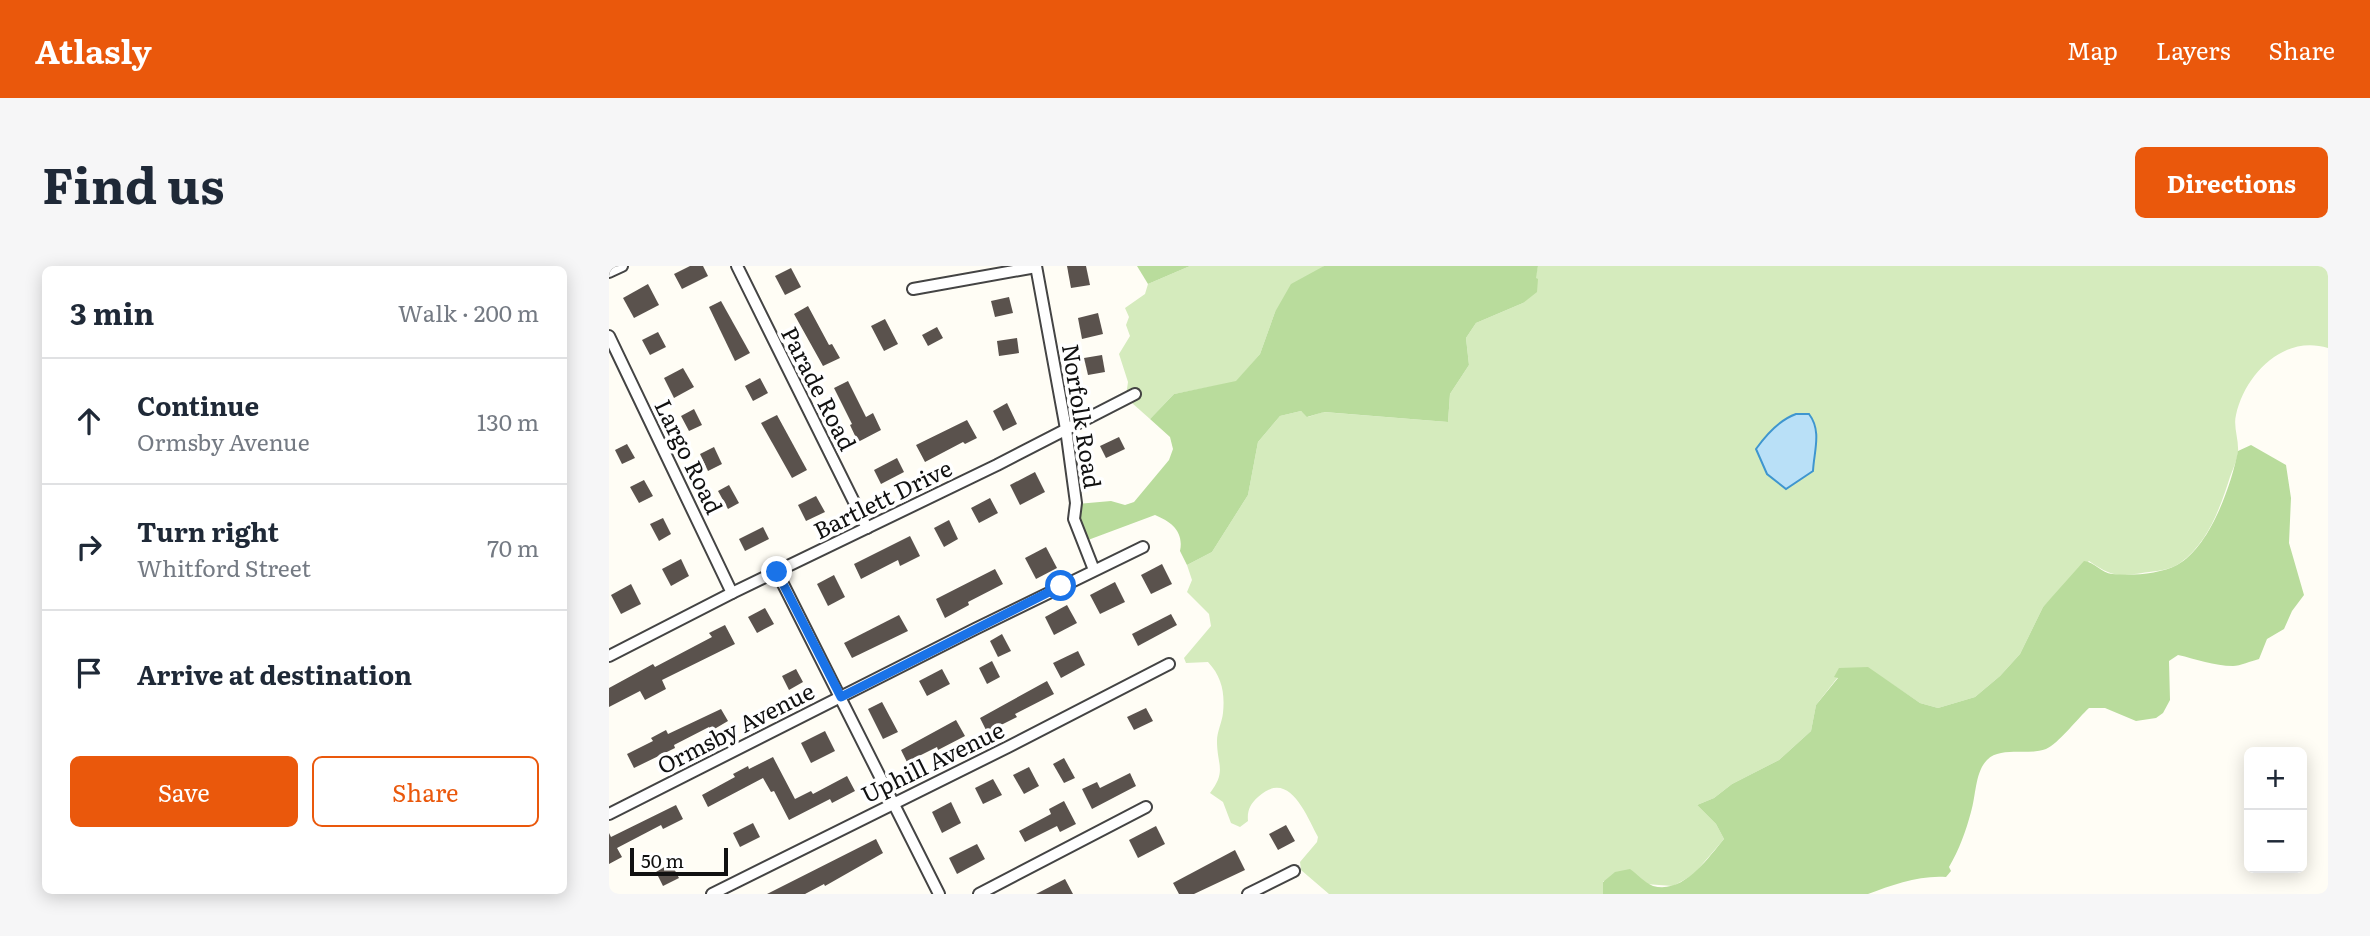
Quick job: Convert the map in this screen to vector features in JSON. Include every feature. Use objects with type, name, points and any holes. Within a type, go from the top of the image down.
[{"type":"street","points":[[609,272],[622,266]]},
{"type":"street","name":"Parade Road","points":[[737,266],[867,528]]},
{"type":"street","points":[[913,289],[1036,266]]},
{"type":"street","name":"Norfolk Road","points":[[1036,266],[1066,429],[1076,503],[1074,519],[1094,570]]},
{"type":"street","name":"Largo Road","points":[[609,336],[732,593]]},
{"type":"street","name":"Bartlett Drive","points":[[609,656],[1135,394]]},
{"type":"street","name":"Ormsby Avenue","points":[[609,814],[1143,547]]},
{"type":"street","points":[[777,572],[939,894]]},
{"type":"street","name":"Uphill Avenue","points":[[712,894],[1169,664]]},
{"type":"street","points":[[979,894],[1146,807]]},
{"type":"street","points":[[1248,894],[1294,871]]},
{"type":"green space","points":[[1137,266],[1190,266],[1148,284]]},
{"type":"green space","points":[[1190,266],[1324,266],[1275,312],[1260,354],[1236,382],[1174,394],[1150,419],[1132,403],[1125,403],[1128,382],[1119,354],[1130,336],[1126,325],[1129,317],[1125,308],[1145,294],[1148,284]]},
{"type":"green space","points":[[1324,266],[1538,266],[1537,292],[1523,303],[1476,323],[1466,338],[1469,365],[1450,394],[1448,422],[1324,412],[1307,417],[1301,411],[1280,416],[1258,442],[1248,495],[1212,552],[1187,565],[1180,551],[1180,538],[1175,528],[1155,515],[1088,540],[1078,526],[1077,504],[1111,501],[1125,505],[1134,502],[1169,460],[1173,449],[1170,437],[1150,419],[1174,394],[1236,381],[1260,354],[1275,312],[1291,284]]},
{"type":"green space","points":[[1538,266],[2328,266],[2328,348],[2312,345],[2282,352],[2257,372],[2248,385],[2235,419],[2237,455],[2222,501],[2212,524],[2190,555],[2173,567],[2124,575],[2105,571],[2089,561],[2043,607],[2020,654],[1975,697],[1938,708],[1920,703],[1883,678],[1838,677],[1816,705],[1811,731],[1779,760],[1697,805],[1716,824],[1724,839],[1693,875],[1673,886],[1603,881],[1603,894],[1329,894],[1301,870],[1300,862],[1317,842],[1318,837],[1302,807],[1287,791],[1269,789],[1258,797],[1250,808],[1248,821],[1240,827],[1231,823],[1223,802],[1210,793],[1220,773],[1217,741],[1223,713],[1223,692],[1217,673],[1208,662],[1186,663],[1184,658],[1211,626],[1209,614],[1187,592],[1192,580],[1187,565],[1212,552],[1248,495],[1258,442],[1280,416],[1301,411],[1308,417],[1323,412],[1448,422],[1450,394],[1469,365],[1466,338],[1476,323],[1523,303],[1535,279]],"holes":[[[1817,436],[1813,456],[1767,474]]]},
{"type":"green space","points":[[2251,445],[2286,465],[2291,498],[2289,543],[2304,595],[2292,611],[2284,629],[2267,639],[2259,659],[2242,664],[2219,665],[2178,655],[2169,661],[2170,700],[2163,713],[2156,718],[2136,721],[2105,708],[2089,708],[2046,749],[2000,753],[1987,760],[1978,778],[1964,833],[1949,867],[1951,871],[1946,877],[1916,879],[1868,894],[1603,894],[1603,882],[1615,872],[1630,869],[1650,885],[1664,887],[1675,885],[1694,873],[1724,839],[1716,824],[1697,805],[1779,760],[1811,731],[1816,705],[1838,678],[1834,677],[1839,668],[1868,667],[1920,703],[1938,708],[1975,697],[2020,654],[2043,607],[2084,561],[2108,573],[2120,575],[2154,572],[2177,565],[2189,556],[2209,530],[2224,498],[2238,451]]},
{"type":"water","points":[[1796,414],[1809,414],[1815,427],[1813,471],[1786,489],[1767,474],[1756,449],[1773,428]]},
{"type":"building","points":[[690,266],[703,266],[708,276],[682,289],[674,274]]},
{"type":"building","points":[[1067,266],[1086,266],[1090,285],[1071,288]]},
{"type":"building","points":[[791,268],[801,287],[785,295],[775,276]]},
{"type":"building","points":[[648,284],[659,305],[634,318],[623,298]]},
{"type":"building","points":[[1009,297],[1013,313],[995,317],[991,301]]},
{"type":"building","points":[[721,301],[750,353],[735,361],[709,307]]},
{"type":"building","points":[[808,306],[829,345],[832,344],[840,358],[823,366],[794,314]]},
{"type":"building","points":[[1098,313],[1103,334],[1082,339],[1078,318]]},
{"type":"building","points":[[885,319],[898,344],[884,351],[871,326]]},
{"type":"building","points":[[937,327],[943,338],[928,346],[922,335]]},
{"type":"building","points":[[658,332],[666,347],[650,355],[642,340]]},
{"type":"building","points":[[1017,338],[1019,353],[999,356],[997,341]]},
{"type":"building","points":[[1102,355],[1105,372],[1088,375],[1084,358]]},
{"type":"building","points":[[683,368],[694,387],[674,398],[664,378]]},
{"type":"building","points":[[760,378],[768,393],[753,401],[745,386]]},
{"type":"building","points":[[848,381],[866,417],[873,413],[881,430],[858,442],[834,388]]},
{"type":"building","points":[[1007,403],[1017,424],[1003,431],[993,411]]},
{"type":"building","points":[[694,409],[702,425],[689,431],[681,416]]},
{"type":"building","points":[[777,415],[807,470],[792,478],[761,423]]},
{"type":"building","points":[[967,420],[977,438],[965,444],[963,442],[925,462],[916,445]]},
{"type":"building","points":[[1119,437],[1125,449],[1106,458],[1100,446]]},
{"type":"building","points":[[627,444],[635,458],[622,464],[615,450]]},
{"type":"building","points":[[714,447],[722,464],[708,471],[700,454]]},
{"type":"building","points":[[897,458],[904,472],[881,484],[874,470]]},
{"type":"building","points":[[1035,472],[1045,492],[1020,505],[1010,485]]},
{"type":"building","points":[[644,480],[653,496],[639,503],[630,487]]},
{"type":"building","points":[[729,485],[739,503],[728,509],[718,491]]},
{"type":"building","points":[[816,496],[825,512],[806,521],[798,505]]},
{"type":"building","points":[[990,498],[998,513],[979,523],[971,508]]},
{"type":"building","points":[[663,518],[671,534],[659,541],[650,524]]},
{"type":"building","points":[[949,520],[958,539],[944,547],[934,528]]},
{"type":"building","points":[[763,527],[769,539],[745,551],[739,539]]},
{"type":"building","points":[[910,536],[920,556],[900,566],[898,560],[861,579],[854,564]]},
{"type":"building","points":[[1046,547],[1057,568],[1036,579],[1025,558]]},
{"type":"building","points":[[681,559],[689,576],[671,586],[662,569]]},
{"type":"building","points":[[1162,564],[1172,584],[1151,594],[1141,575]]},
{"type":"building","points":[[995,569],[1003,584],[968,602],[969,605],[945,618],[936,599]]},
{"type":"building","points":[[834,575],[845,597],[828,606],[817,584]]},
{"type":"building","points":[[1115,582],[1125,602],[1100,614],[1090,595]]},
{"type":"building","points":[[631,584],[641,604],[621,614],[611,595]]},
{"type":"building","points":[[1067,605],[1077,623],[1054,635],[1045,617]]},
{"type":"building","points":[[765,608],[774,624],[757,633],[748,617]]},
{"type":"building","points":[[1171,614],[1177,625],[1138,646],[1132,634]]},
{"type":"building","points":[[899,615],[908,631],[852,658],[844,643]]},
{"type":"building","points":[[725,625],[735,644],[662,680],[666,689],[645,700],[640,691],[609,707],[609,688],[712,637],[709,633]]},
{"type":"building","points":[[1002,634],[1011,651],[998,657],[990,641]]},
{"type":"building","points":[[1078,651],[1085,665],[1061,678],[1053,663]]},
{"type":"building","points":[[992,661],[1000,677],[987,684],[979,668]]},
{"type":"building","points":[[796,669],[803,682],[789,690],[782,676]]},
{"type":"building","points":[[942,669],[950,684],[927,696],[919,681]]},
{"type":"building","points":[[1047,681],[1054,694],[987,732],[980,718]]},
{"type":"building","points":[[882,702],[898,732],[883,739],[868,709]]},
{"type":"building","points":[[1146,708],[1153,721],[1134,730],[1127,717]]},
{"type":"building","points":[[721,709],[728,721],[711,731],[709,727],[674,745],[675,748],[634,768],[627,754],[653,741],[651,738],[666,730],[668,734]]},
{"type":"building","points":[[956,720],[965,736],[907,762],[901,750]]},
{"type":"building","points":[[825,731],[835,751],[811,763],[801,743]]},
{"type":"building","points":[[773,757],[795,799],[811,791],[813,794],[847,776],[855,791],[832,803],[830,799],[789,820],[774,791],[771,792],[763,778],[708,807],[702,795],[735,777],[733,774]]},
{"type":"building","points":[[1064,758],[1075,778],[1064,783],[1053,764]]},
{"type":"building","points":[[1029,767],[1039,786],[1024,794],[1013,775]]},
{"type":"building","points":[[1130,773],[1136,786],[1092,809],[1082,789],[1097,782],[1100,788]]},
{"type":"building","points":[[993,779],[1002,795],[983,804],[975,788]]},
{"type":"building","points":[[1064,801],[1076,824],[1060,832],[1057,826],[1025,842],[1019,831],[1051,814],[1049,809]]},
{"type":"building","points":[[951,802],[961,823],[942,833],[932,812]]},
{"type":"building","points":[[676,805],[683,819],[663,829],[661,825],[617,848],[622,857],[609,864],[609,833],[611,837]]},
{"type":"building","points":[[753,823],[760,837],[740,847],[733,833]]},
{"type":"building","points":[[1286,825],[1295,841],[1278,850],[1269,834]]},
{"type":"building","points":[[1156,826],[1165,844],[1138,858],[1129,840]]},
{"type":"building","points":[[876,839],[883,853],[825,886],[824,884],[805,894],[767,894]]},
{"type":"building","points":[[977,844],[985,859],[957,874],[949,858]]},
{"type":"building","points":[[1235,850],[1245,870],[1194,894],[1179,894],[1173,883]]},
{"type":"building","points":[[671,863],[679,878],[663,886],[656,872]]},
{"type":"building","points":[[1065,879],[1073,894],[1036,894]]},
{"type":"route","points":[[777,572],[841,697],[1061,586]]}]
